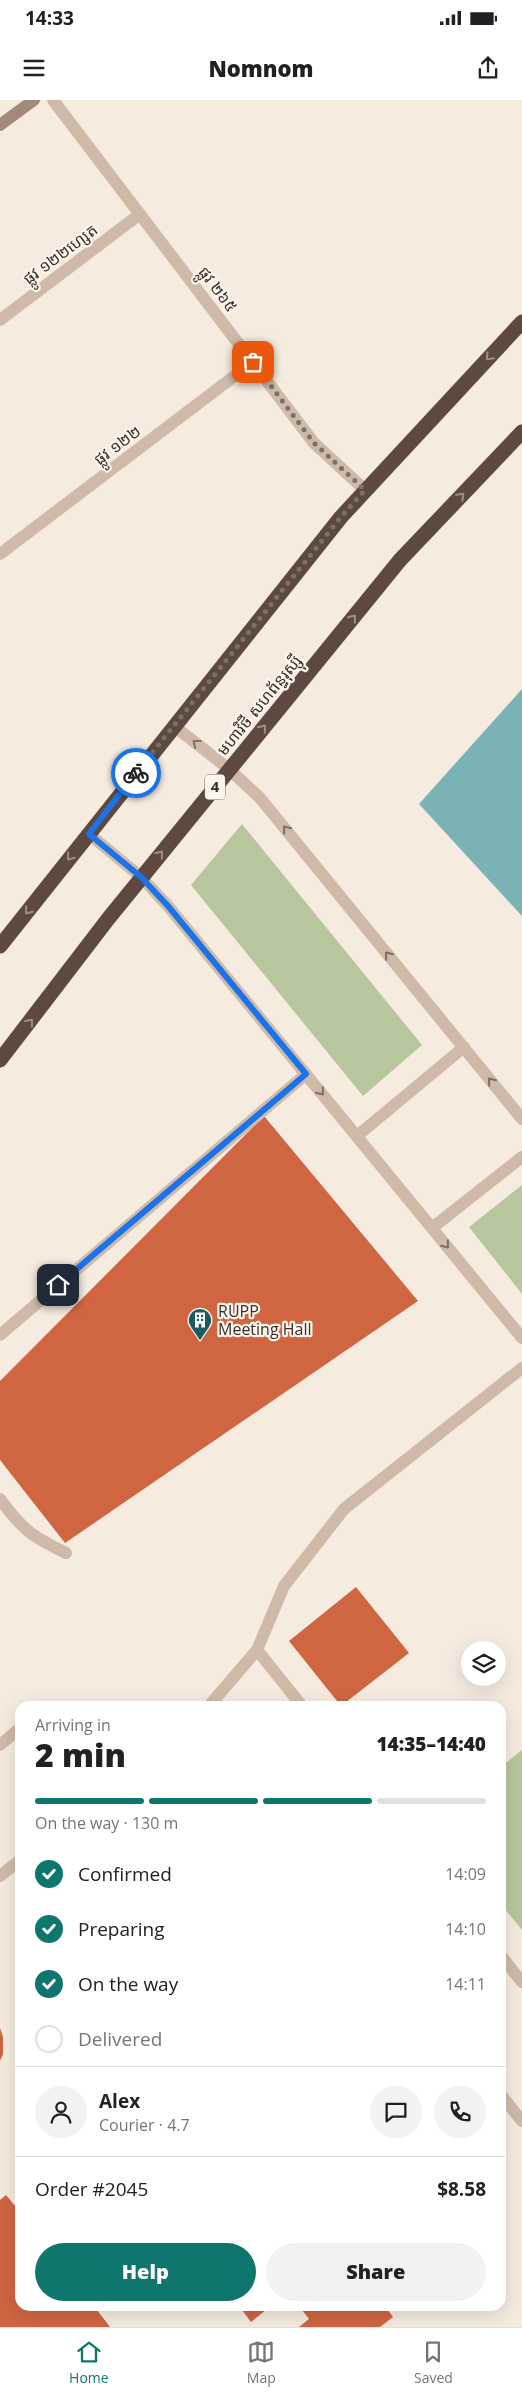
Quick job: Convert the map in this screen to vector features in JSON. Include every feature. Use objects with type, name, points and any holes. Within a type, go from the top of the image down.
[{"type":"highway","points":[[0,946],[341,517],[522,322]]},
{"type":"highway","name":"មហាវិថី សហព័ន្ធរុស្ស៊ី","points":[[0,1060],[141,877],[400,560],[522,432]]},
{"type":"main road","points":[[0,125],[34,100]]},
{"type":"street","name":"ផ្លូវ ២៦៥","points":[[53,100],[314,443],[365,490]]},
{"type":"street","name":"ផ្លូវ ១២២ហ្សេត","points":[[0,320],[140,214]]},
{"type":"street","name":"ផ្លូវ ១២២","points":[[0,554],[253,362]]},
{"type":"street","points":[[174,726],[229,769],[260,798],[522,1119]]},
{"type":"street","points":[[89,834],[141,877],[168,906],[522,1338]]},
{"type":"street","points":[[357,1136],[464,1047]]},
{"type":"street","points":[[0,1335],[306,1074]]},
{"type":"street","points":[[432,1228],[522,1157]]},
{"type":"street","points":[[213,1701],[258,1650],[284,1586],[344,1510],[522,1368]]},
{"type":"street","points":[[0,1499],[20,1526],[42,1542],[66,1552]]},
{"type":"street","points":[[258,1650],[298,1701]]},
{"type":"street","points":[[0,1745],[15,1732]]},
{"type":"street","points":[[0,1876],[15,1864]]},
{"type":"street","points":[[506,1962],[522,1982]]},
{"type":"street","points":[[506,2102],[522,2121]]},
{"type":"green space","points":[[242,824],[422,1045],[363,1096],[191,885]]},
{"type":"green space","points":[[522,1185],[522,1294],[469,1227]]},
{"type":"green space","points":[[522,1750],[522,1930],[506,1910],[506,1763]]},
{"type":"water","points":[[522,689],[522,916],[419,804]]},
{"type":"building","name":"RUPP Meeting Hall","points":[[264,1116],[418,1301],[65,1543],[0,1460],[0,1381]]},
{"type":"building","points":[[356,1587],[409,1653],[347,1701],[337,1701],[289,1641]]},
{"type":"building","points":[[0,2028],[3,2037],[3,2054],[0,2061]]},
{"type":"building","points":[[6,2195],[15,2206],[15,2311],[98,2311],[110,2327],[0,2327],[0,2200]]},
{"type":"building","points":[[243,2311],[265,2311],[251,2322]]},
{"type":"building","points":[[303,2311],[389,2311],[393,2317],[380,2327],[299,2327],[309,2319]]},
{"type":"way so far","points":[[136,773],[341,517],[365,490],[314,443],[253,362]]},
{"type":"place","name":"RUPP Meeting Hall","points":[[200,1341]]},
{"type":"route","points":[[58,1285],[306,1074],[168,906],[141,877],[89,834],[136,773]]}]
